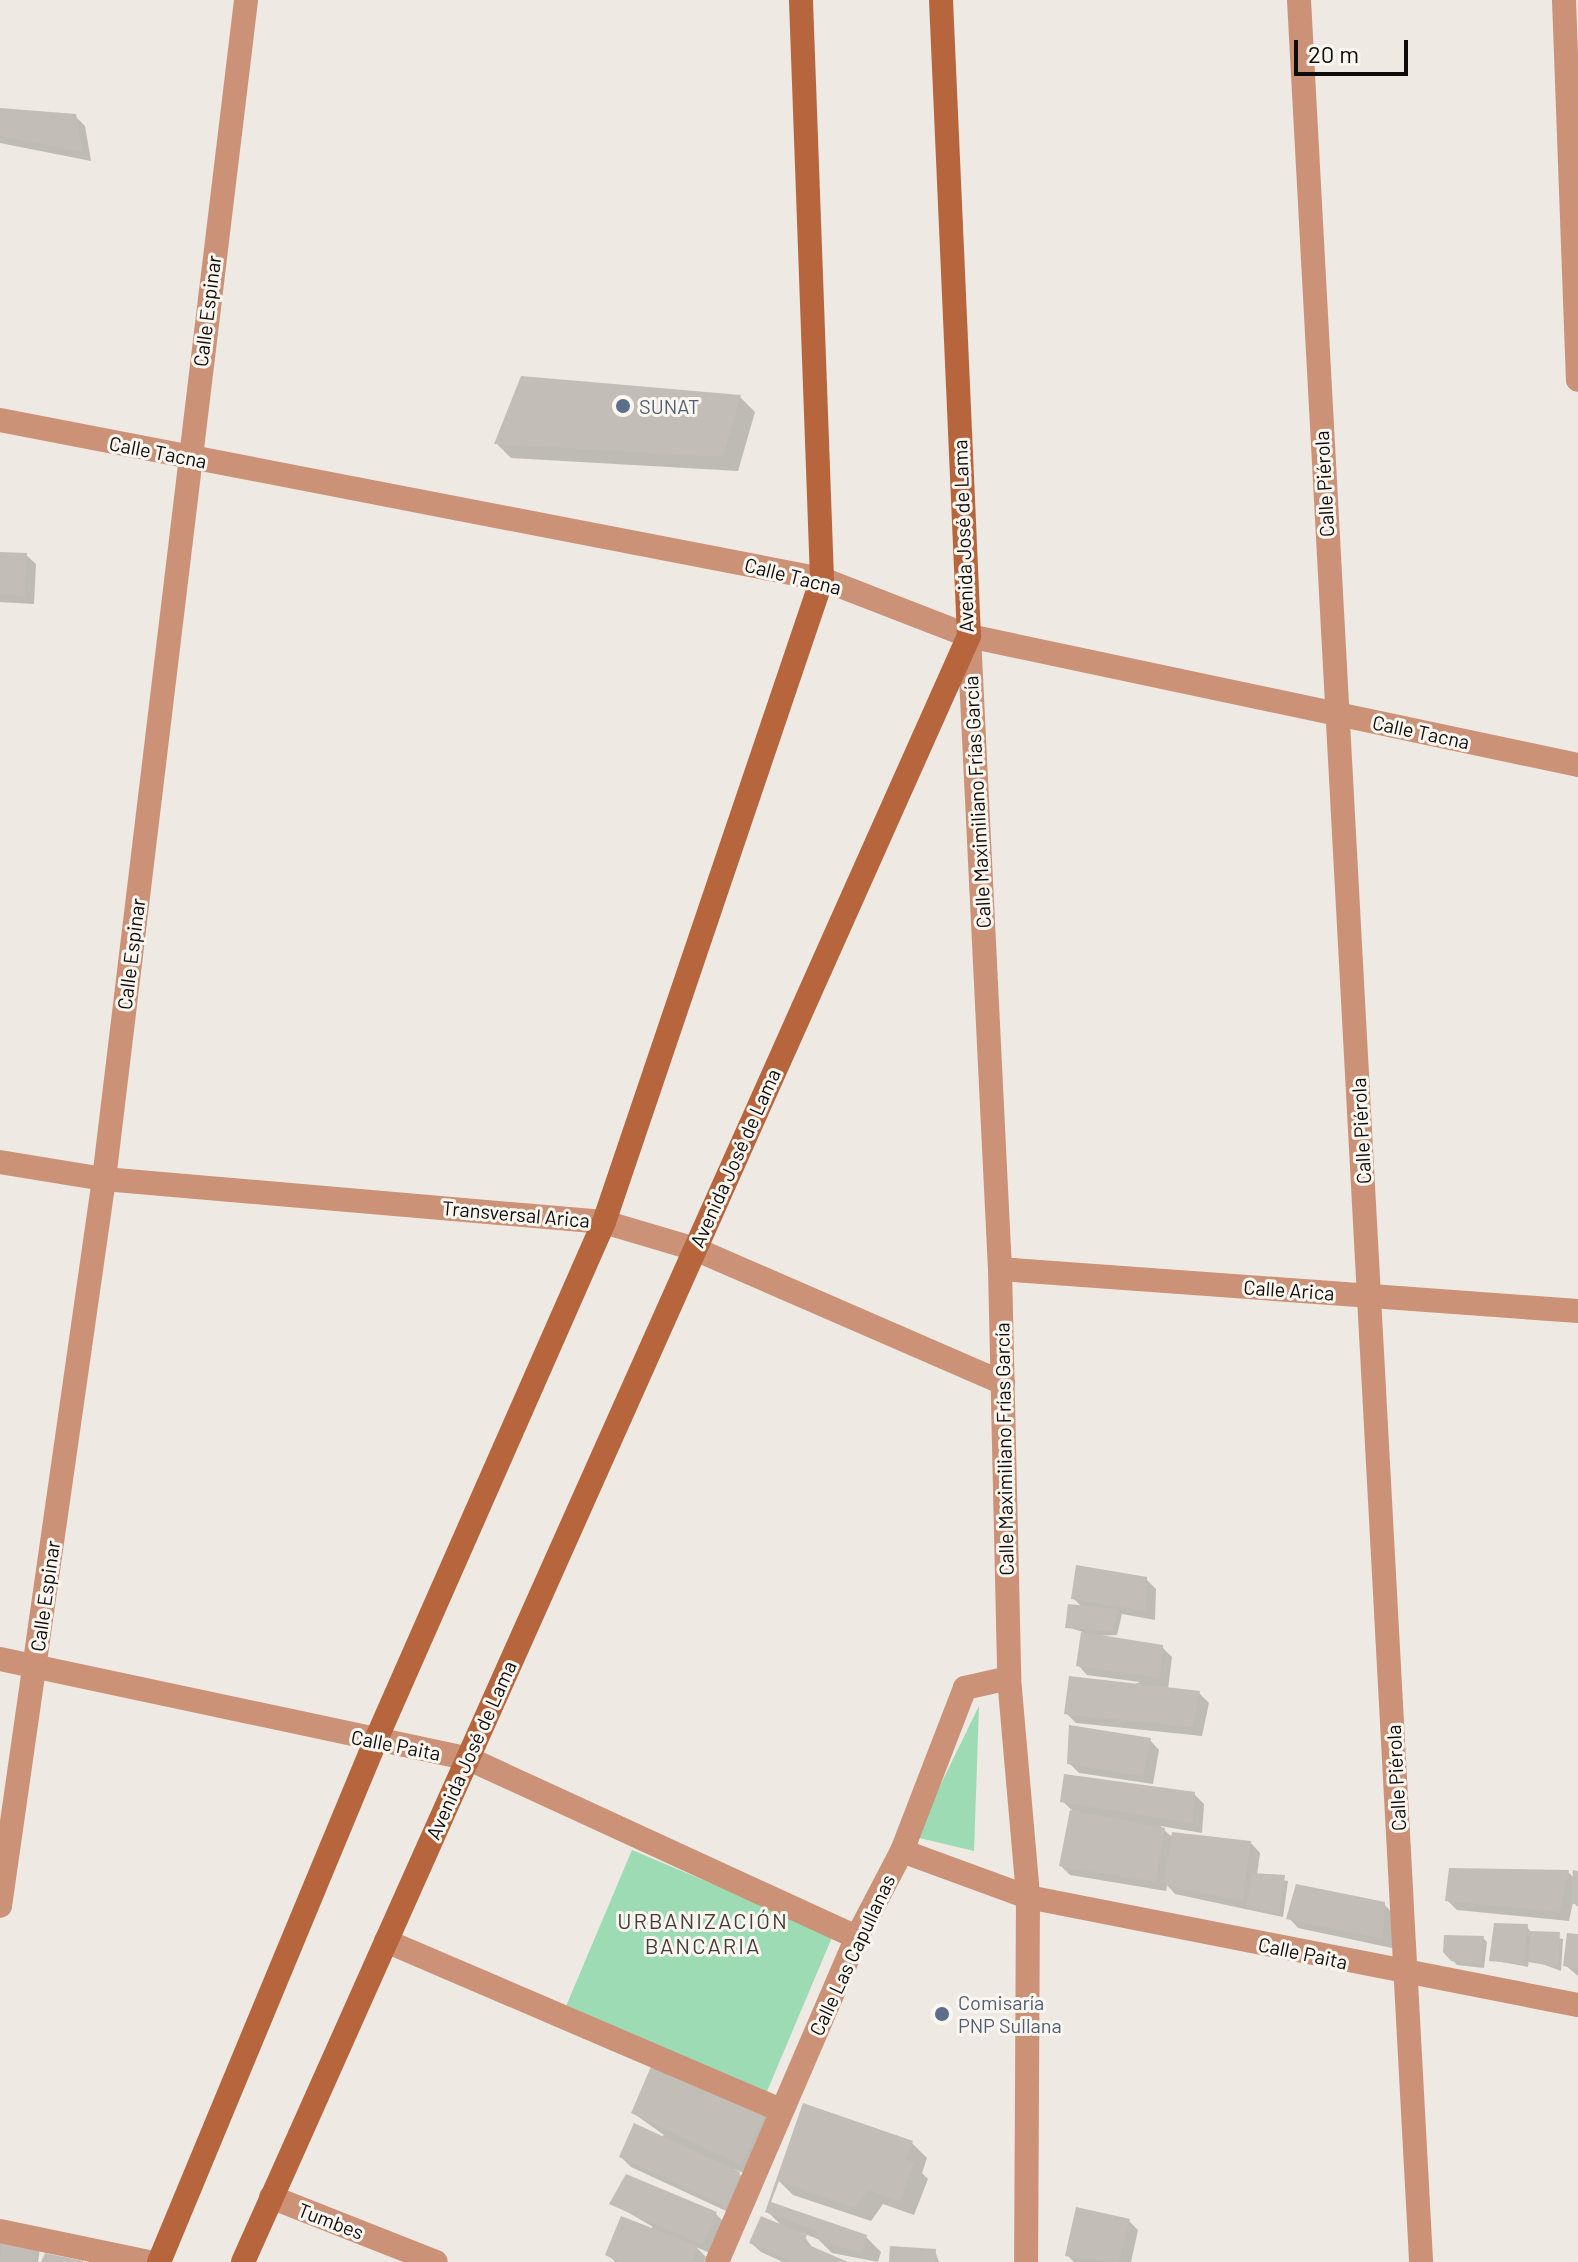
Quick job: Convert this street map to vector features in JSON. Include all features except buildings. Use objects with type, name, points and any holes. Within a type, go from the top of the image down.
[{"type":"main road","points":[[159,2262],[375,1742],[604,1222],[822,579],[801,0]]},
{"type":"main road","name":"Avenida José de Lama","points":[[243,2262],[969,636],[941,0]]},
{"type":"street","name":"Calle Espinar","points":[[0,1906],[104,1179],[246,0]]},
{"type":"street","name":"Calle Piérola","points":[[1299,0],[1421,2262]]},
{"type":"street","points":[[1564,0],[1578,380]]},
{"type":"street","name":"Calle Tacna","points":[[0,420],[822,579],[969,636],[1578,765]]},
{"type":"street","name":"Calle Maximiliano Frías García","points":[[969,636],[1000,1269],[1009,1678],[1028,1897],[1026,2262]]},
{"type":"street","name":"Transversal Arica","points":[[0,1162],[104,1179],[604,1222],[695,1249],[1003,1383]]},
{"type":"street","name":"Calle Arica","points":[[1000,1269],[1578,1311]]},
{"type":"street","name":"Calle Paita","points":[[0,1659],[375,1742],[467,1758],[857,1937]]},
{"type":"street","name":"Calle Las Capullanas","points":[[717,2262],[857,1937],[902,1851],[965,1688],[1009,1678]]},
{"type":"street","name":"Calle Paita","points":[[902,1851],[1028,1897],[1407,1975],[1578,2005]]},
{"type":"street","points":[[386,1941],[781,2110]]},
{"type":"street","name":"Tumbes","points":[[271,2197],[436,2262]]},
{"type":"street","points":[[0,2231],[149,2262]]},
{"type":"green space","points":[[979,1706],[974,1851],[915,1837]]},
{"type":"green space","points":[[632,1850],[833,1935],[765,2096],[564,2011]]},
{"type":"place","name":"SUNAT","points":[[623,406]]},
{"type":"place","name":"Comisaría PNP Sullana","points":[[942,2014]]},
{"type":"district","name":"URBANIZACIÓN BANCARIA","points":[[703,1932]]}]
